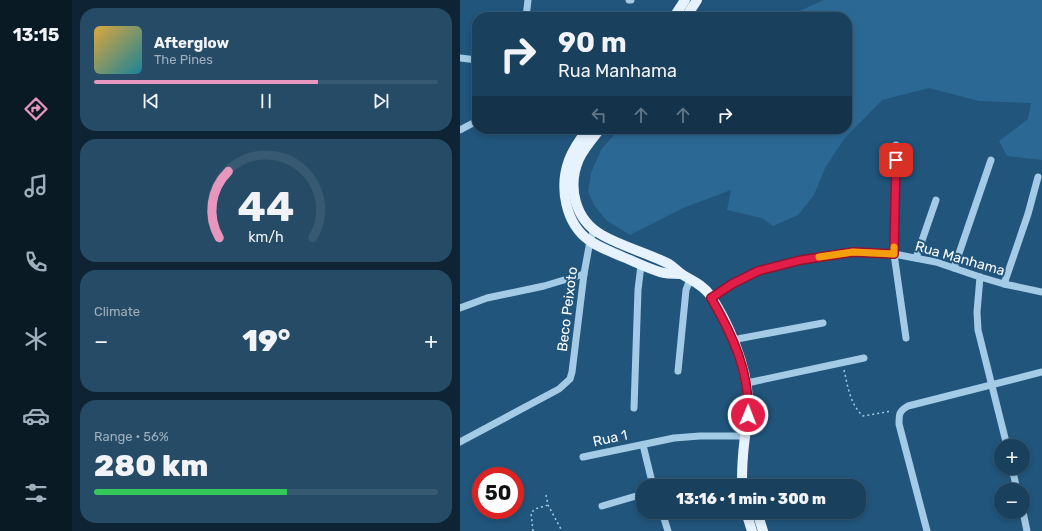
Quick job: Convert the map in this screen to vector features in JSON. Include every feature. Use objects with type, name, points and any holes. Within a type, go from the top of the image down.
[{"type":"main road","points":[[677,12],[685,0]]},
{"type":"main road","points":[[689,12],[697,0]]},
{"type":"main road","points":[[584,134],[569,159],[565,173],[564,190],[569,214],[588,245],[642,264],[661,273],[686,277]]},
{"type":"main road","points":[[597,134],[580,158],[575,171],[573,187],[575,202],[578,210],[594,230],[669,265],[701,285],[711,298],[722,317],[744,370],[748,405],[742,479]]},
{"type":"main road","points":[[743,468],[747,479]]},
{"type":"main road","points":[[748,519],[752,531]]},
{"type":"main road","points":[[759,519],[763,531]]},
{"type":"street","points":[[527,12],[528,0]]},
{"type":"street","points":[[460,58],[472,59]]},
{"type":"street","points":[[460,130],[472,124]]},
{"type":"street","points":[[896,145],[894,254],[906,338]]},
{"type":"street","points":[[954,268],[991,160]]},
{"type":"street","points":[[1004,284],[1028,214],[1038,177]]},
{"type":"street","points":[[916,258],[936,200]]},
{"type":"street","name":"Beco Peixoto","points":[[460,442],[559,389],[570,379],[588,245],[594,230]]},
{"type":"street","name":"Rua Manhama","points":[[711,298],[732,284],[758,271],[801,260],[853,252],[894,254],[936,262],[1004,284],[1042,292]]},
{"type":"street","points":[[634,408],[638,290],[642,264]]},
{"type":"street","points":[[460,308],[487,298],[544,286],[584,274]]},
{"type":"street","points":[[678,370],[686,277]]},
{"type":"street","points":[[980,277],[977,312],[978,330],[993,384],[1005,439]]},
{"type":"street","points":[[732,340],[822,323]]},
{"type":"street","points":[[746,383],[864,358]]},
{"type":"street","points":[[927,531],[899,424],[899,415],[902,409],[908,406],[1042,372]]},
{"type":"street","name":"Rua 1","points":[[583,457],[679,437],[745,436]]},
{"type":"street","points":[[643,445],[651,479]]},
{"type":"street","points":[[602,506],[636,496]]},
{"type":"street","points":[[664,519],[668,531]]},
{"type":"street","points":[[1024,519],[1027,531]]},
{"type":"path","points":[[842,362],[852,401],[857,410],[863,416],[902,409]]},
{"type":"path","points":[[546,495],[548,505],[562,531]]},
{"type":"path","points":[[533,531],[531,513],[548,505]]},
{"type":"shaded area","points":[[824,0],[1042,0],[1042,160],[1007,156],[999,141],[1028,119],[1031,103],[979,101],[929,88],[882,100],[852,131],[852,12],[797,12]]},
{"type":"shaded area","points":[[615,134],[849,134],[825,168],[814,195],[798,215],[773,226],[762,218],[727,210],[731,190],[683,208],[630,235],[606,220],[594,205],[588,192],[591,173],[601,150]]},
{"type":"slow traffic","points":[[819,257],[853,252],[894,254],[894,247]]},
{"type":"route","points":[[748,415],[747,389],[744,370],[722,317],[711,298],[743,277],[758,271],[801,260],[853,252],[894,254],[896,160]]}]
